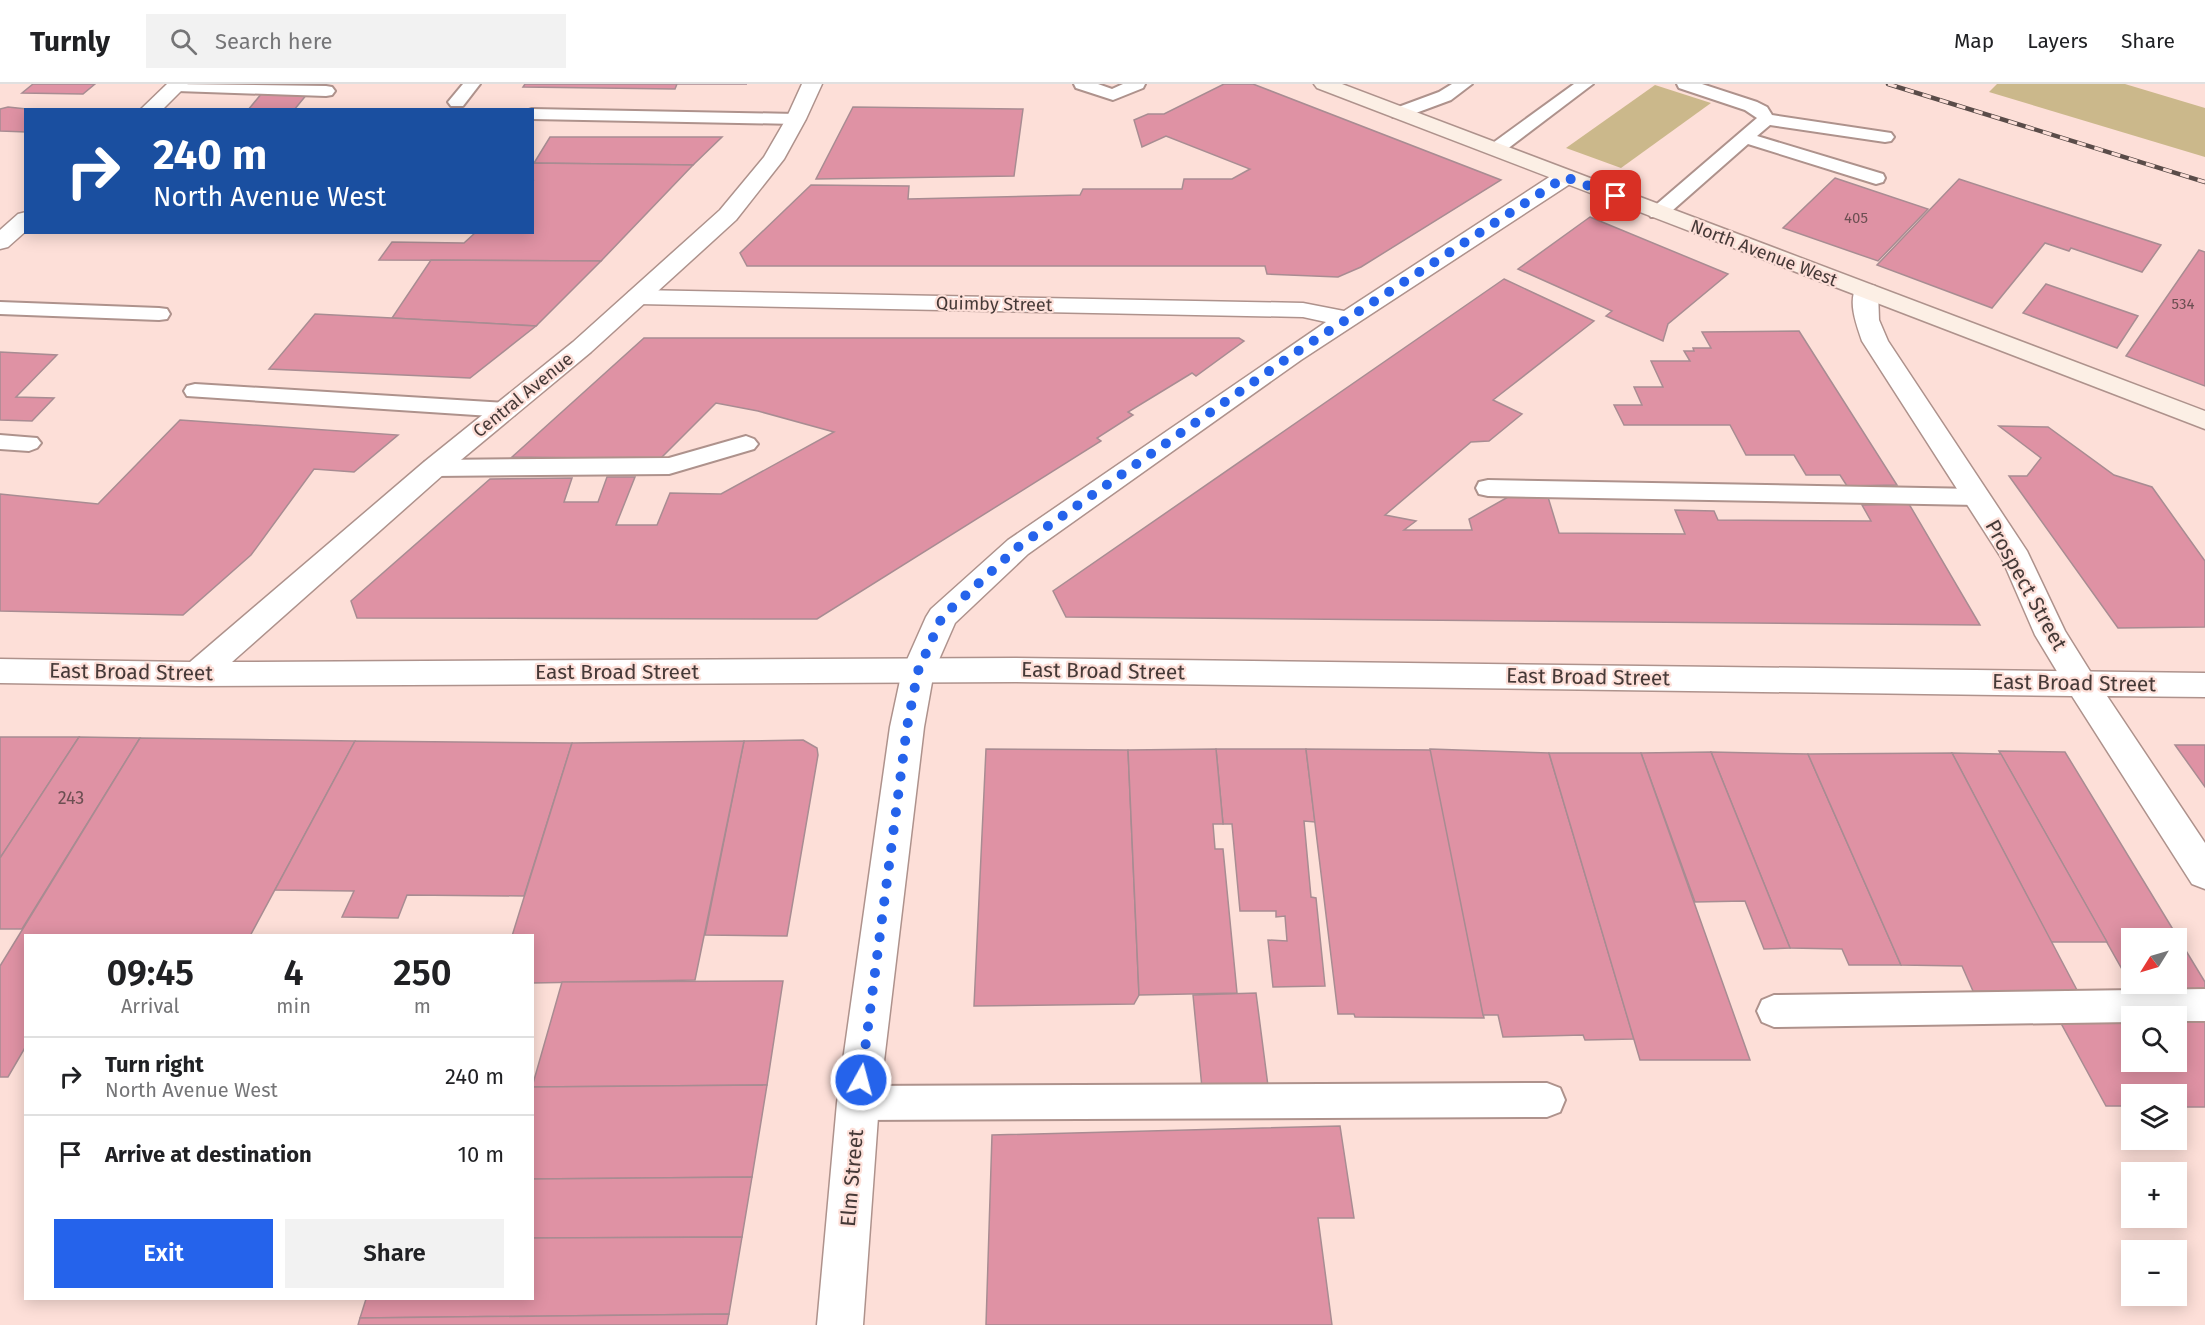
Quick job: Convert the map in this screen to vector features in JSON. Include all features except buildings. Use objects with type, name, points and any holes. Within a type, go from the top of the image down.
[{"type":"main road","name":"North Avenue West","points":[[1324,84],[2205,420]]},
{"type":"street","name":"Central Avenue","points":[[197,674],[434,468],[582,347],[728,215],[773,159],[796,119],[812,84]]},
{"type":"street","points":[[152,108],[178,85]]},
{"type":"street","name":"Elm Street","points":[[840,1325],[858,1103],[907,727],[918,671],[942,617],[1018,547],[1292,355],[1565,177]]},
{"type":"street","points":[[0,242],[24,221]]},
{"type":"street","name":"Prospect Street","points":[[1866,291],[1867,320],[1875,341],[2016,558],[2051,635],[2205,873]]},
{"type":"street","name":"Quimby Street","points":[[638,297],[1303,310],[1349,319]]},
{"type":"street","name":"East Broad Street","points":[[0,671],[197,674],[918,671],[2205,685]]},
{"type":"lane","points":[[458,102],[472,84]]},
{"type":"lane","points":[[1082,84],[1113,96],[1137,84]]},
{"type":"lane","points":[[1400,112],[1445,96],[1464,84]]},
{"type":"lane","points":[[1496,149],[1586,84]]},
{"type":"lane","points":[[1685,84],[1751,106],[1761,111],[1766,119],[1885,137]]},
{"type":"lane","points":[[178,85],[326,91]]},
{"type":"lane","points":[[534,114],[796,119]]},
{"type":"lane","points":[[1658,213],[1766,119]]},
{"type":"lane","points":[[1746,138],[1876,178]]},
{"type":"lane","points":[[0,308],[159,314]]},
{"type":"lane","points":[[195,391],[506,410]]},
{"type":"lane","points":[[0,442],[29,443]]},
{"type":"lane","points":[[434,468],[669,466],[746,444]]},
{"type":"lane","points":[[1488,488],[1977,497]]},
{"type":"lane","points":[[1774,1011],[2205,1005]]},
{"type":"lane","points":[[858,1103],[1547,1100]]},
{"type":"shaded area","points":[[1997,84],[2125,84],[2205,108],[2205,157],[1989,92]]},
{"type":"shaded area","points":[[1655,85],[1711,103],[1621,168],[1566,148]]},
{"type":"railway","points":[[1888,84],[2205,182]]},
{"type":"route","points":[[861,1080],[907,727],[918,671],[942,617],[1018,547],[1292,355],[1565,177],[1616,196]]}]
